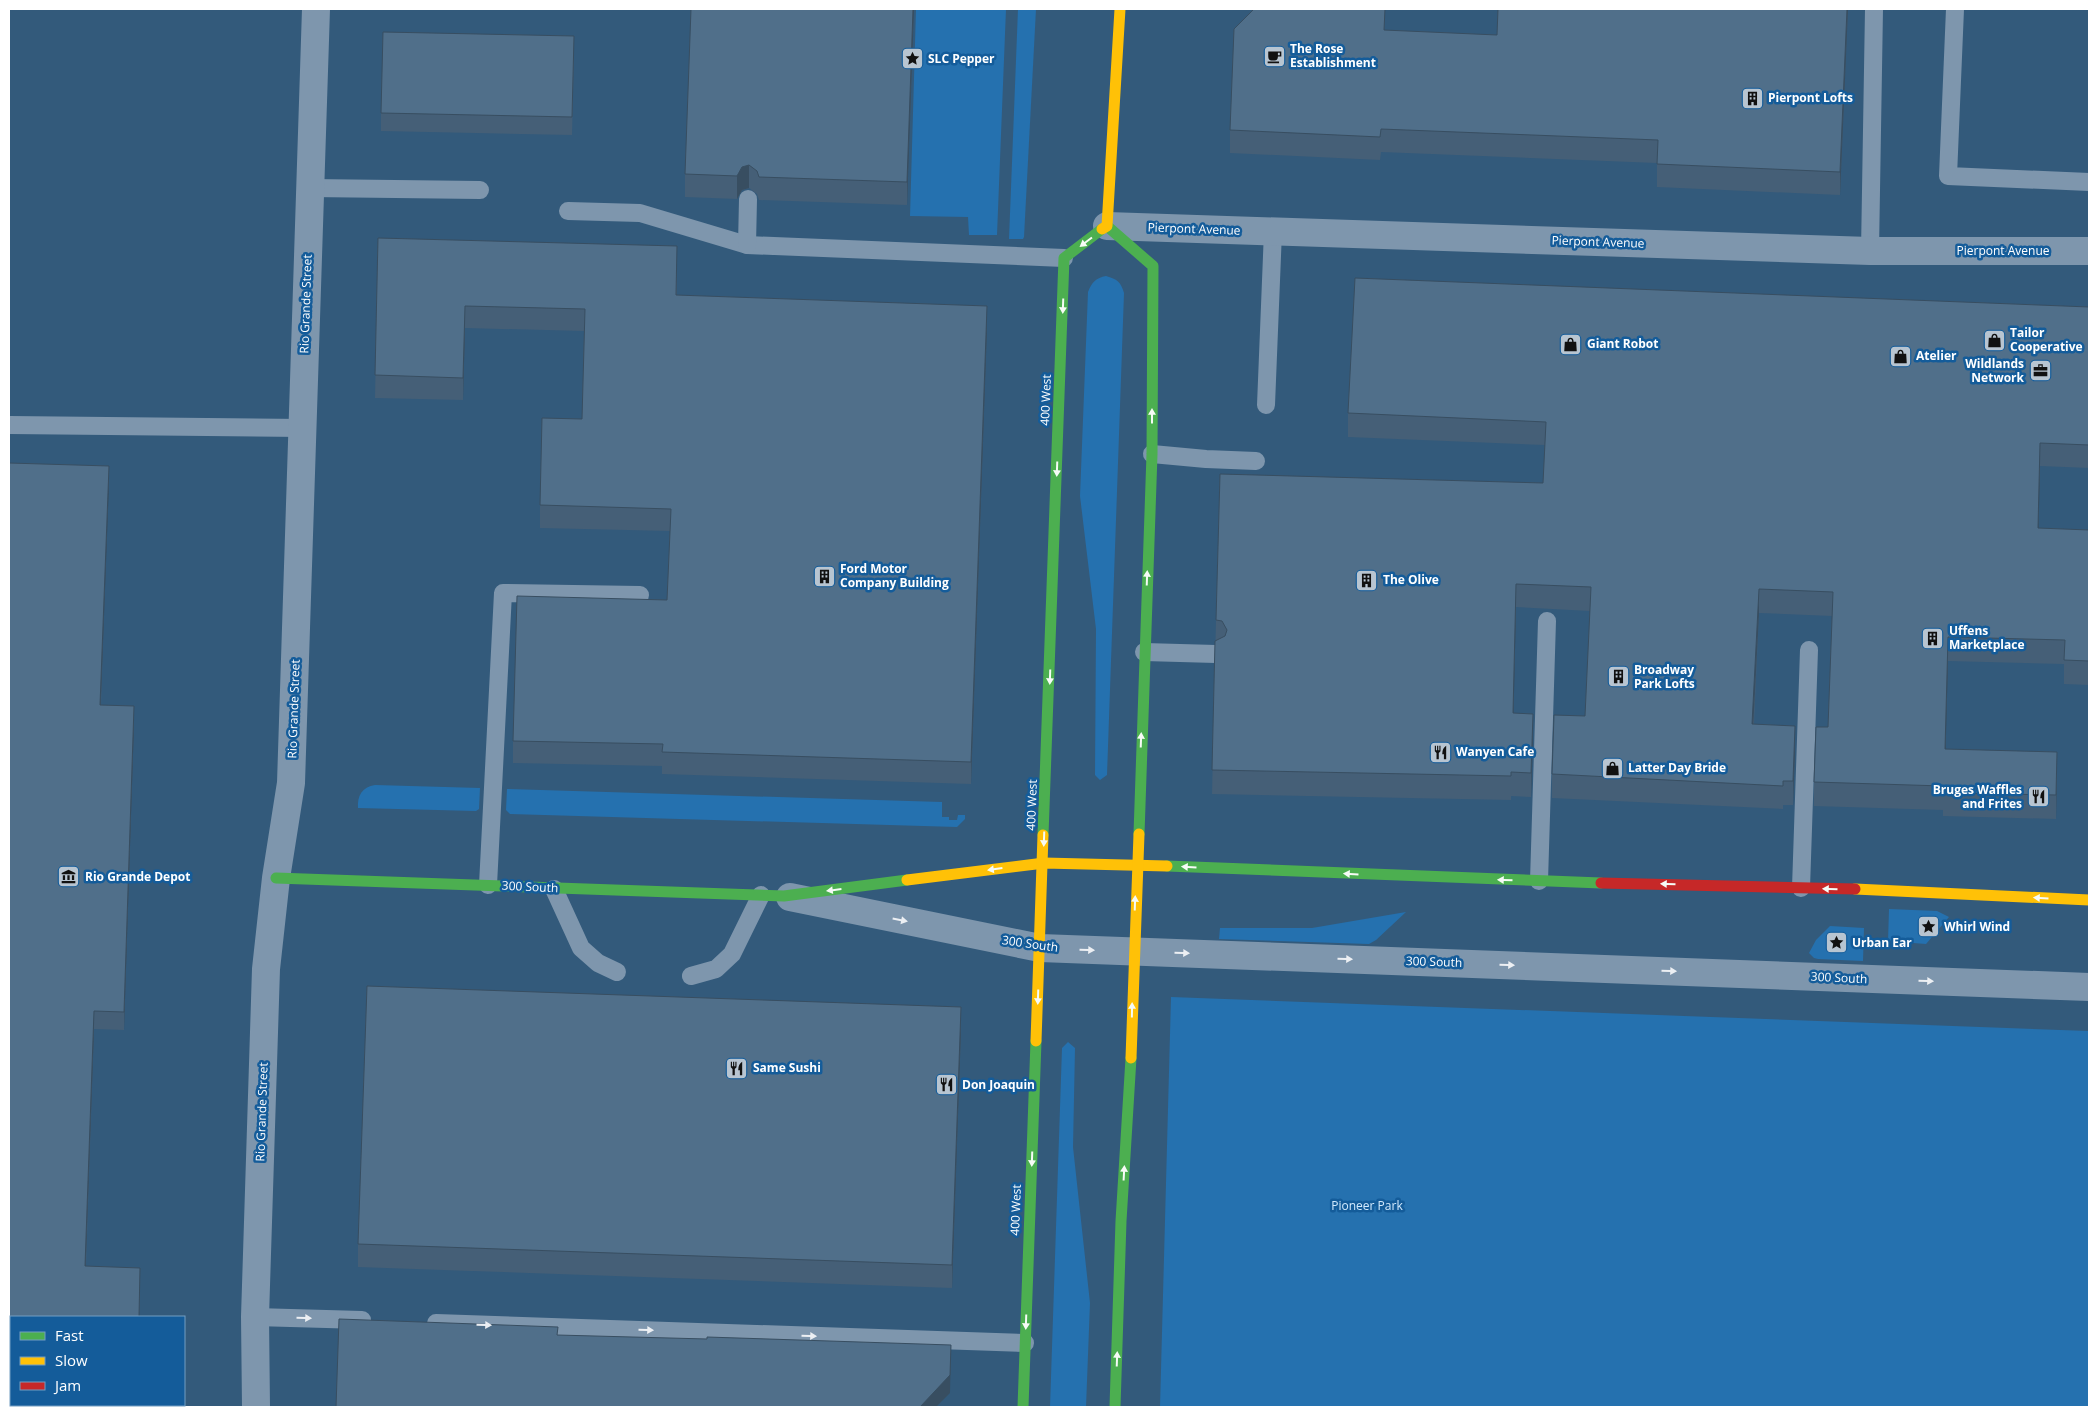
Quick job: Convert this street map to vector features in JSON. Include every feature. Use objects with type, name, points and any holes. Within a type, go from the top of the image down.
[{"type":"street","name":"Rio Grande Street","points":[[256,1407],[255,1316],[266,968],[276,878],[291,783],[316,9]]},
{"type":"street","points":[[1108,226],[1120,9]]},
{"type":"street","points":[[1064,258],[1108,226]]},
{"type":"street","points":[[1108,226],[1153,266],[1152,454],[1115,1407]]},
{"type":"street","name":"Pierpont Avenue","points":[[1108,226],[1870,252],[2089,251]]},
{"type":"street","name":"400 West","points":[[1023,1407],[1044,863],[1064,258]]},
{"type":"street","name":"300 South","points":[[276,878],[772,896],[1044,863],[1136,864],[1539,881],[1801,888],[2089,900]]},
{"type":"street","name":"300 South","points":[[772,896],[1040,948],[2089,987]]},
{"type":"lane","points":[[1870,252],[1874,9]]},
{"type":"lane","points":[[1955,9],[1948,176],[2089,182]]},
{"type":"lane","points":[[310,188],[480,190]]},
{"type":"lane","points":[[748,200],[748,245]]},
{"type":"lane","points":[[568,211],[640,213],[748,245],[1064,258]]},
{"type":"lane","points":[[1266,404],[1273,231]]},
{"type":"lane","points":[[9,425],[303,428]]},
{"type":"lane","points":[[1152,454],[1256,461]]},
{"type":"lane","points":[[488,885],[503,593],[640,595]]},
{"type":"lane","points":[[1539,881],[1548,621]]},
{"type":"lane","points":[[1801,888],[1809,650]]},
{"type":"lane","points":[[1144,652],[1216,654]]},
{"type":"lane","points":[[554,889],[581,948],[598,963],[617,972]]},
{"type":"lane","points":[[691,976],[716,969],[732,954],[772,896]]},
{"type":"lane","points":[[255,1316],[376,1321]]},
{"type":"lane","points":[[416,1322],[1025,1343]]},
{"type":"green space","points":[[916,9],[1006,9],[997,235],[969,235],[968,217],[910,216]]},
{"type":"green space","points":[[1018,9],[1036,9],[1024,237],[1023,239],[1009,239]]},
{"type":"green space","points":[[1106,276],[1118,282],[1124,293],[1107,775],[1100,780],[1095,775],[1096,629],[1080,496],[1088,292],[1095,281]]},
{"type":"green space","points":[[370,786],[480,788],[479,809],[476,811],[358,808],[358,800],[361,793]]},
{"type":"green space","points":[[507,789],[942,802],[942,817],[949,817],[949,820],[957,820],[958,815],[965,815],[965,819],[957,827],[510,814],[506,810]]},
{"type":"green space","points":[[1889,909],[1937,911],[1949,917],[1926,944],[1888,941]]},
{"type":"green space","points":[[1406,912],[1376,940],[1369,944],[1219,939],[1220,928],[1312,928]]},
{"type":"green space","points":[[1830,926],[1864,928],[1863,961],[1818,959],[1809,953],[1816,940]]},
{"type":"green space","name":"Pioneer Park","points":[[1171,997],[2089,1031],[2089,1407],[1160,1407]]},
{"type":"green space","points":[[1068,1042],[1075,1048],[1073,1147],[1090,1303],[1086,1407],[1050,1407],[1062,1048]]},
{"type":"building","points":[[691,9],[913,9],[907,182],[759,177],[757,171],[749,165],[742,167],[737,176],[685,174]]},
{"type":"building","points":[[1254,9],[1385,9],[1384,30],[1497,35],[1498,9],[1847,9],[1840,172],[1657,164],[1658,140],[1381,129],[1380,137],[1230,130],[1234,29]]},
{"type":"building","points":[[383,32],[574,36],[572,117],[381,113]]},
{"type":"building","name":"Ford Motor Company Building","points":[[378,238],[677,246],[676,295],[987,306],[971,762],[662,752],[663,744],[513,741],[517,596],[667,600],[671,509],[540,505],[542,418],[582,419],[585,309],[465,306],[463,378],[375,375]]},
{"type":"building","points":[[1355,278],[2089,307],[2089,445],[2040,443],[2038,528],[2089,530],[2089,661],[2064,660],[2065,640],[1948,637],[1945,749],[2057,752],[2056,795],[1943,793],[1943,786],[1814,782],[1816,727],[1828,727],[1833,592],[1759,589],[1752,724],[1795,726],[1793,781],[1783,781],[1783,786],[1552,774],[1554,715],[1585,716],[1591,587],[1516,584],[1513,713],[1533,714],[1531,773],[1511,772],[1511,776],[1212,770],[1215,641],[1225,636],[1227,630],[1222,621],[1216,620],[1220,474],[1543,483],[1546,422],[1348,413]]},
{"type":"building","name":"Rio Grande Depot","points":[[9,463],[109,466],[100,705],[134,706],[124,1012],[94,1011],[85,1266],[140,1268],[139,1316],[10,1316],[10,1406],[127,1407],[9,1407]]},
{"type":"building","points":[[367,986],[961,1007],[952,1265],[358,1244]]},
{"type":"building","points":[[339,1319],[558,1327],[557,1335],[707,1339],[707,1337],[951,1345],[950,1375],[920,1407],[336,1407]]},
{"type":"traffic: fast","points":[[1107,226],[1153,266],[1152,454],[1139,834]]},
{"type":"traffic: fast","points":[[1043,835],[1064,258],[1102,229]]},
{"type":"traffic: fast","points":[[1167,866],[1601,883]]},
{"type":"traffic: fast","points":[[276,878],[784,896],[907,880]]},
{"type":"traffic: fast","points":[[1023,1407],[1036,1041]]},
{"type":"traffic: fast","points":[[1115,1407],[1121,1221],[1131,1058]]},
{"type":"traffic: slow","points":[[1102,229],[1107,226],[1120,9]]},
{"type":"traffic: slow","points":[[1131,1058],[1139,834]]},
{"type":"traffic: slow","points":[[1036,1041],[1043,835]]},
{"type":"traffic: slow","points":[[907,880],[1044,863],[1167,866]]},
{"type":"traffic: slow","points":[[1855,889],[2089,900]]},
{"type":"traffic: jam","points":[[1601,883],[1855,889]]},
{"type":"place","name":"The Rose Establishment","points":[[1274,56]]},
{"type":"place","name":"SLC Pepper","points":[[912,59]]},
{"type":"place","name":"Pierpont Lofts","points":[[1752,98]]},
{"type":"place","name":"Tailor Cooperative","points":[[1994,340]]},
{"type":"place","name":"Giant Robot","points":[[1571,344]]},
{"type":"place","name":"Atelier","points":[[1900,356]]},
{"type":"place","name":"Wildlands Network","points":[[2040,371]]},
{"type":"place","name":"Ford Motor Company Building","points":[[824,576]]},
{"type":"place","name":"The Olive","points":[[1367,580]]},
{"type":"place","name":"Uffens Marketplace","points":[[1933,638]]},
{"type":"place","name":"Broadway Park Lofts","points":[[1618,677]]},
{"type":"place","name":"Wanyen Cafe","points":[[1440,752]]},
{"type":"place","name":"Latter Day Bride","points":[[1612,768]]},
{"type":"place","name":"Bruges Waffles and Frites","points":[[2038,797]]},
{"type":"place","name":"Rio Grande Depot","points":[[69,877]]},
{"type":"place","name":"Whirl Wind","points":[[1928,927]]},
{"type":"place","name":"Urban Ear","points":[[1836,943]]},
{"type":"place","name":"Same Sushi","points":[[737,1068]]},
{"type":"place","name":"Don Joaquin","points":[[946,1085]]}]
